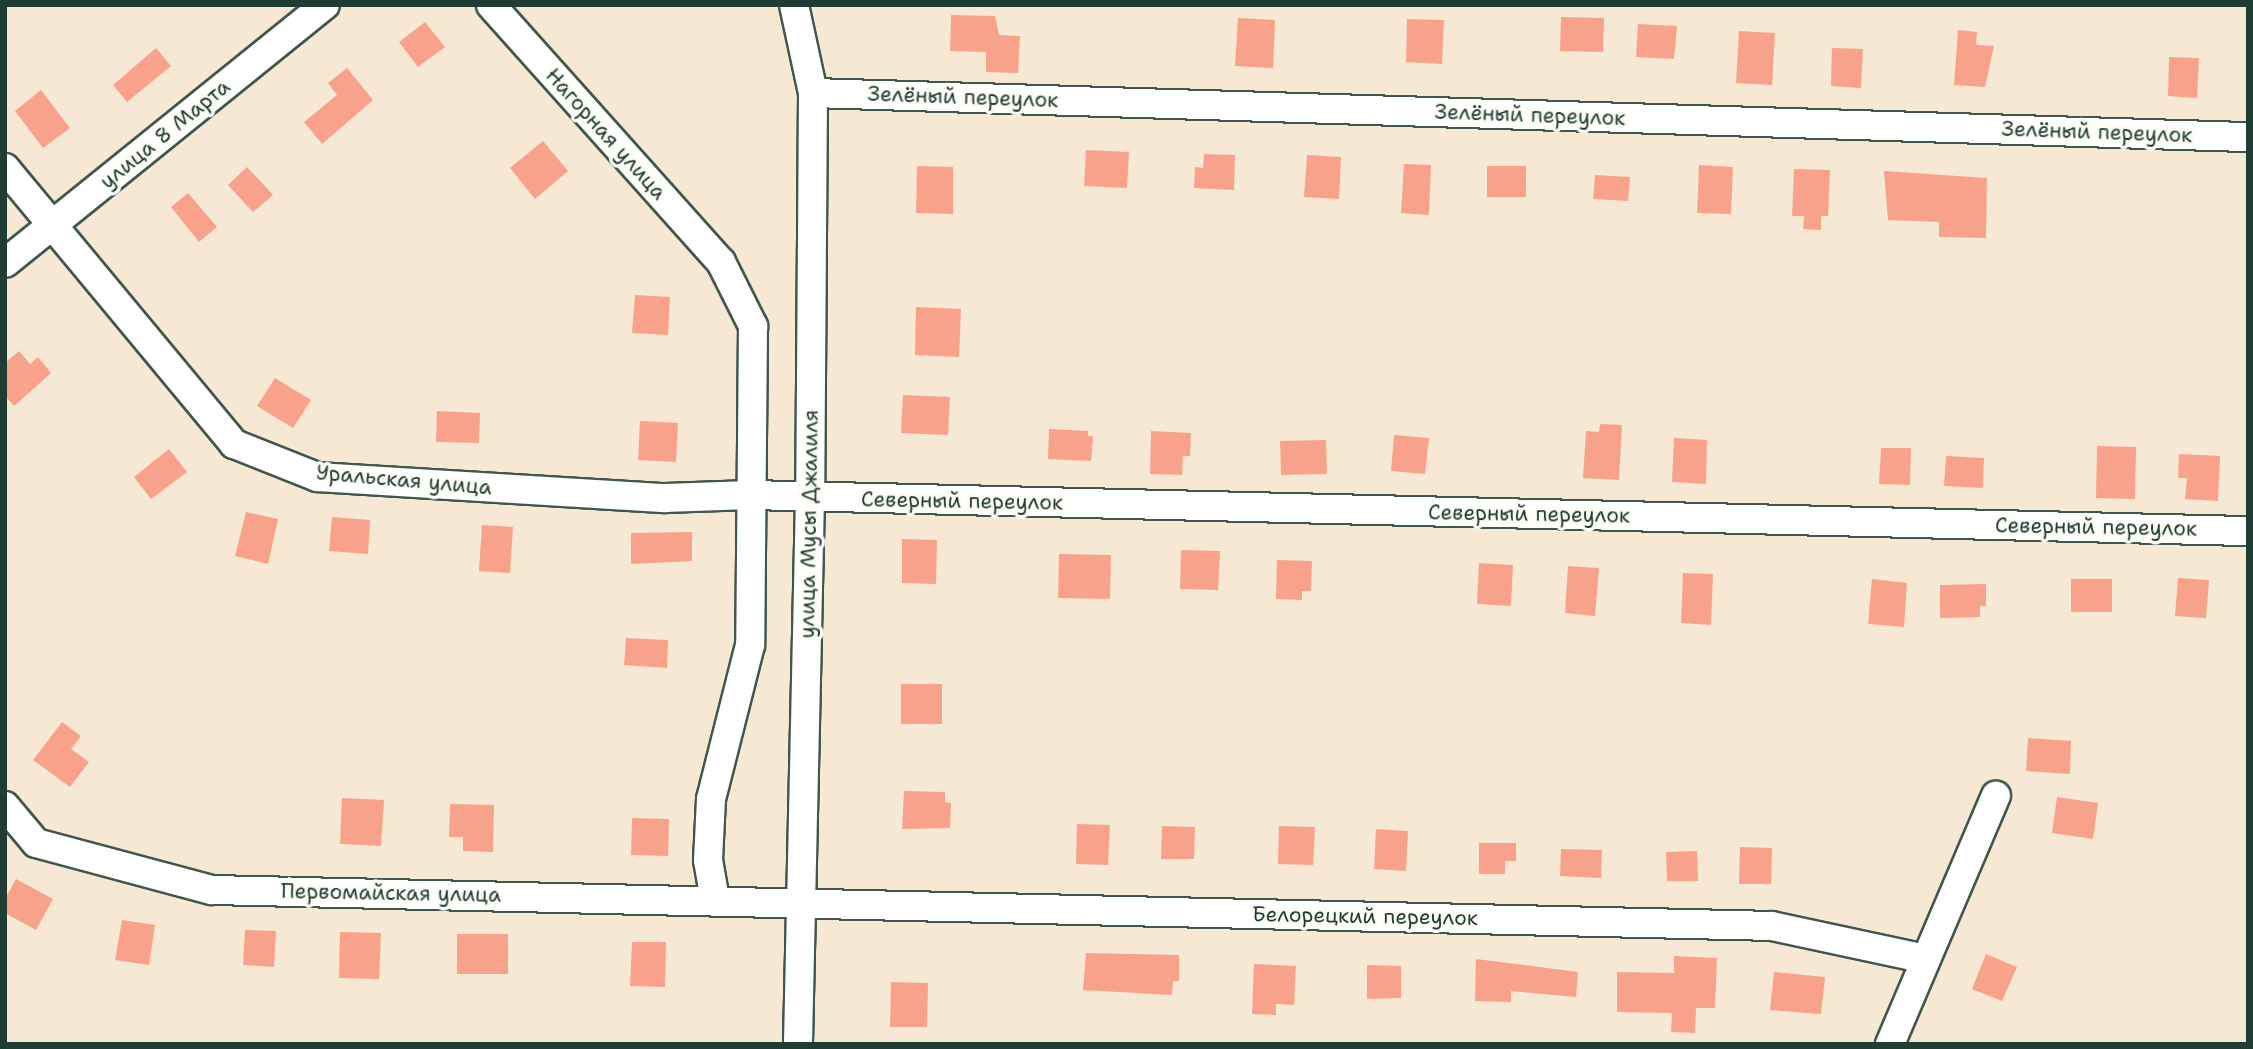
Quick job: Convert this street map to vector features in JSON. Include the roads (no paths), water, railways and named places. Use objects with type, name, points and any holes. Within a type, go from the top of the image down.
[{"type":"street","name":"улица 8 Марта","points":[[5,263],[325,5]]},
{"type":"street","name":"Нагорная улица","points":[[491,5],[721,262],[753,326],[750,645],[711,799],[708,860],[715,900]]},
{"type":"street","name":"улица Мусы Джалиля","points":[[794,5],[813,93],[810,498],[798,1044]]},
{"type":"street","name":"Зелёный переулок","points":[[813,93],[2248,136]]},
{"type":"street","name":"Уральская улица","points":[[5,168],[50,227],[234,444],[317,477],[665,498],[750,495],[810,498]]},
{"type":"street","name":"Северный переулок","points":[[810,498],[2248,531]]},
{"type":"street","points":[[1890,1044],[1996,796]]},
{"type":"street","name":"Первомайская улица","points":[[5,806],[36,843],[212,890],[801,902]]},
{"type":"street","name":"Белорецкий переулок","points":[[801,902],[1772,926],[1926,959]]}]
